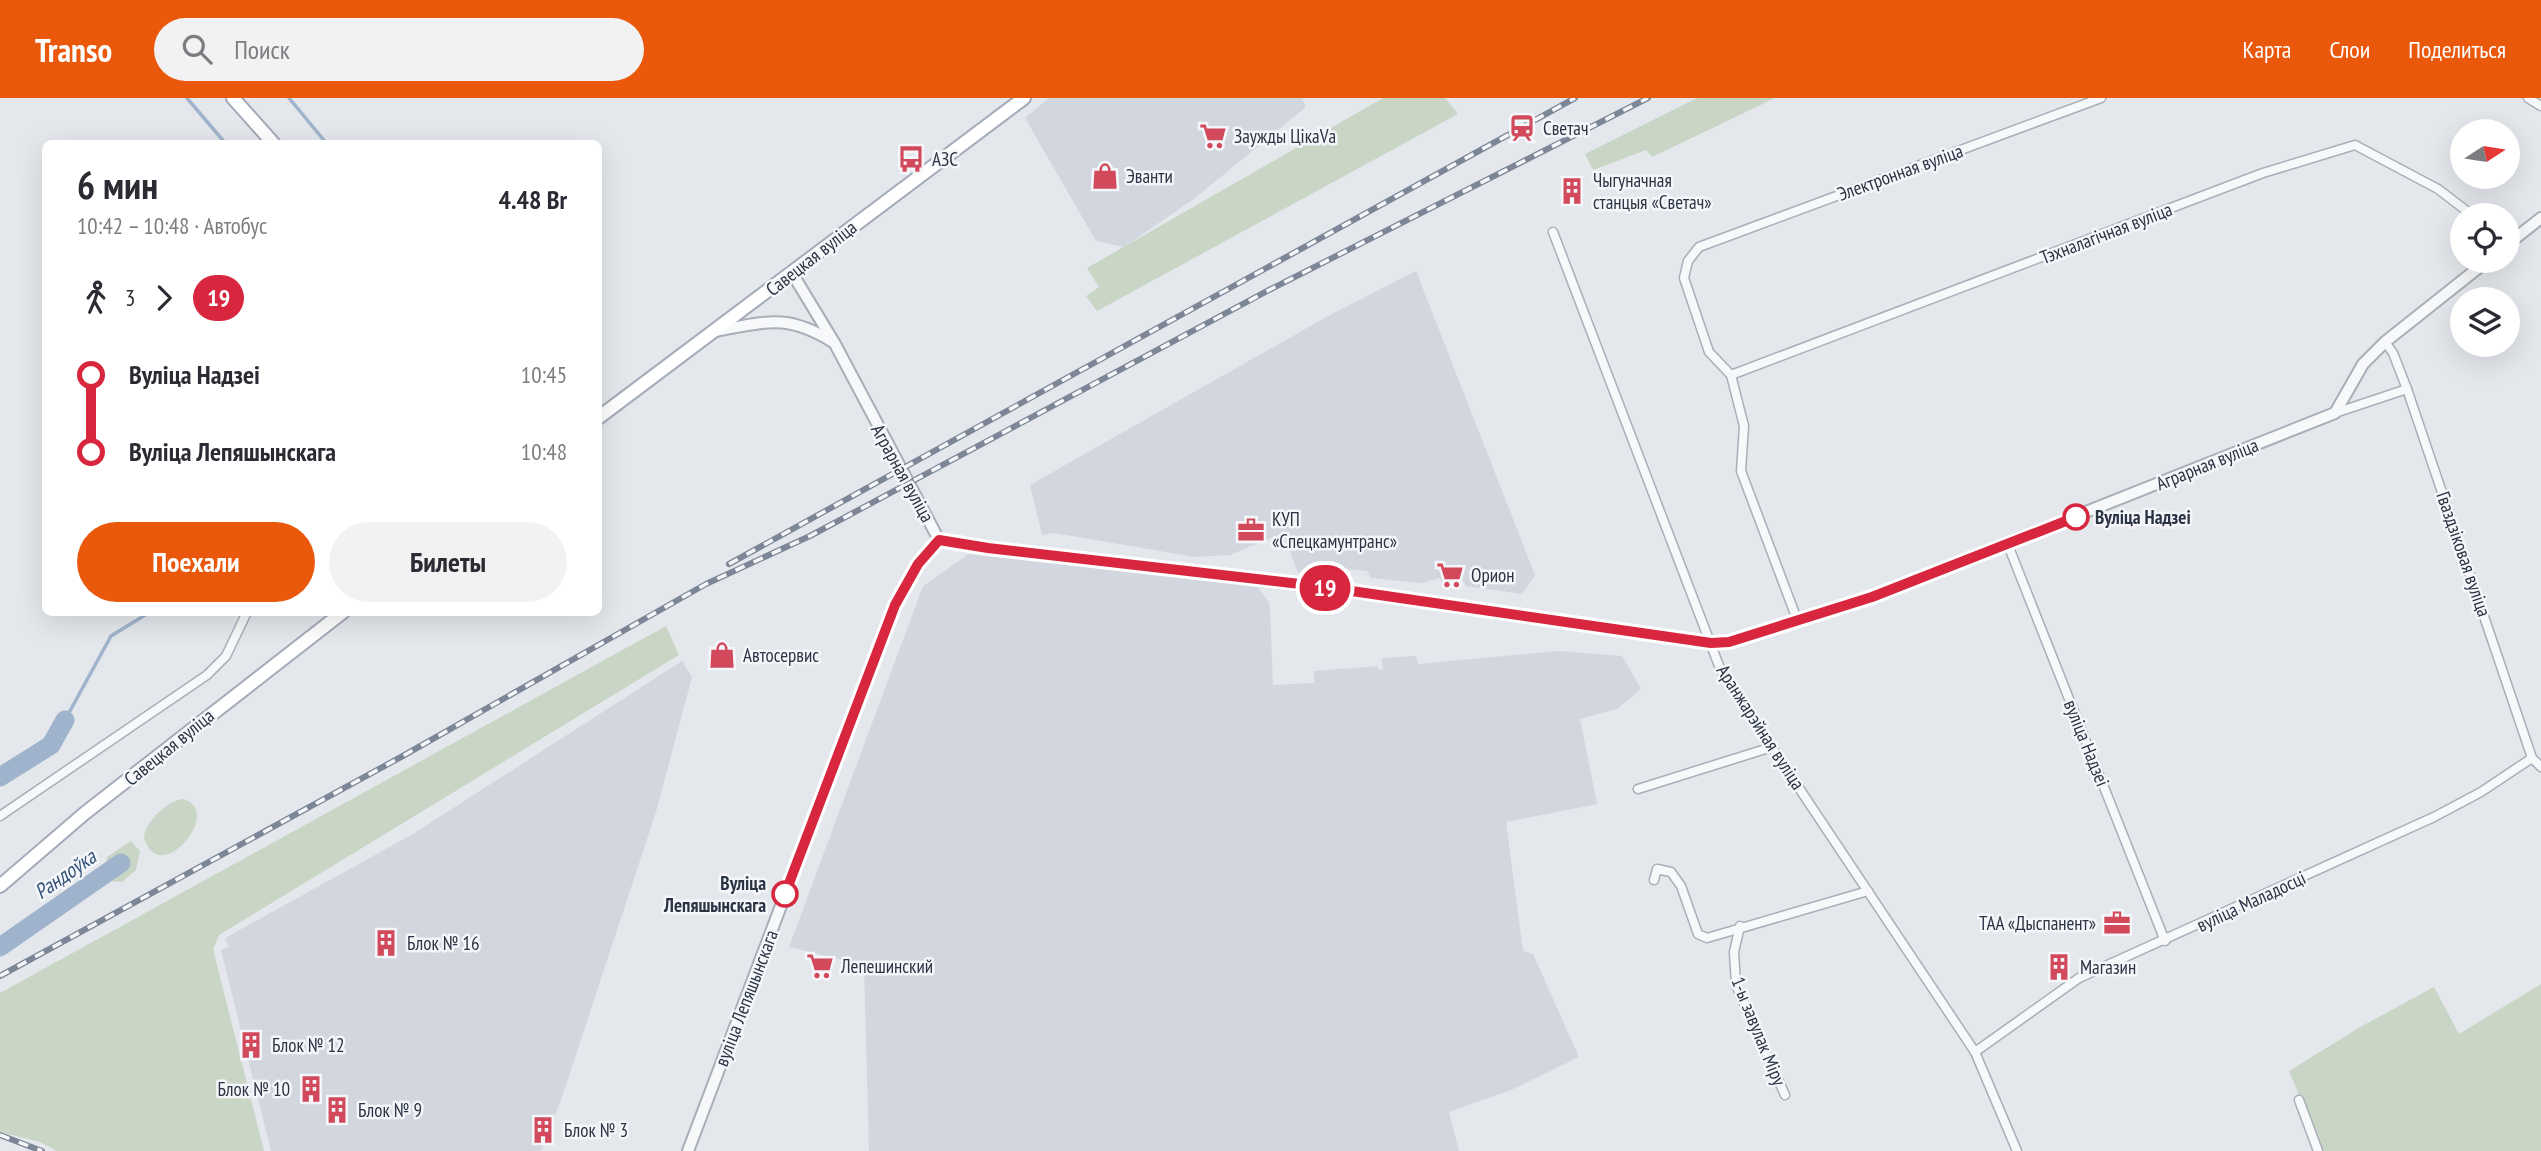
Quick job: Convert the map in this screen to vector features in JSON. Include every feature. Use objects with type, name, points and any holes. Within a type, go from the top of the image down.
[{"type":"main road","points":[[233,98],[270,140]]},
{"type":"main road","name":"Савецкая вуліца","points":[[602,415],[1024,98]]},
{"type":"main road","name":"Савецкая вуліца","points":[[0,886],[85,813],[333,616]]},
{"type":"street","name":"Электронная вуліца","points":[[1731,375],[1709,352],[1684,278],[1689,261],[1699,247],[2101,98]]},
{"type":"street","points":[[2528,98],[2541,106]]},
{"type":"street","name":"Тэхналагічная вуліца","points":[[1731,375],[2263,173],[2355,145],[2438,189],[2456,203]]},
{"type":"street","points":[[2520,234],[2541,218]]},
{"type":"street","name":"Аранжарэйная вуліца","points":[[1553,232],[1721,671],[1975,1052],[2017,1151]]},
{"type":"street","name":"Аграрная вуліца","points":[[792,273],[835,344],[939,540],[1492,610],[1711,643],[1752,637],[1798,622],[2008,545],[2335,413]]},
{"type":"street","points":[[2335,413],[2363,364],[2385,342],[2472,273]]},
{"type":"street","points":[[716,331],[790,321],[809,327],[835,344]]},
{"type":"street","name":"Гваздзіковая вуліца","points":[[2385,342],[2393,353],[2407,389],[2532,758],[2541,767]]},
{"type":"street","points":[[1731,375],[1744,426],[1741,471],[1798,622]]},
{"type":"street","points":[[2335,413],[2407,389]]},
{"type":"street","name":"вуліца Лепяшынскага","points":[[688,1151],[895,605],[918,564],[939,540]]},
{"type":"street","name":"вуліца Надзеі","points":[[2008,545],[2165,941]]},
{"type":"street","points":[[0,816],[206,675],[226,656],[245,616]]},
{"type":"street","points":[[1638,789],[1772,747]]},
{"type":"street","name":"вуліца Маладосці","points":[[1975,1052],[2079,978],[2434,817],[2481,792],[2532,758]]},
{"type":"street","points":[[1654,880],[1657,869],[1671,872],[1681,886],[1698,934],[1707,938],[1868,891]]},
{"type":"street","name":"1-ы завулак Міру","points":[[1741,926],[1734,953],[1736,985],[1785,1095]]},
{"type":"street","points":[[2299,1100],[2318,1151]]},
{"type":"shaded area","points":[[1049,98],[1302,98],[1306,107],[1195,198],[1124,247],[1096,241],[1025,118]]},
{"type":"shaded area","name":"КУП «Спецкамунтранс»","points":[[1416,271],[1535,575],[1522,594],[1466,586],[1457,569],[1441,572],[1443,582],[1439,578],[1421,583],[1371,578],[1367,571],[1347,569],[1342,576],[1298,573],[1283,533],[1230,555],[1195,557],[1054,533],[1042,535],[1030,485],[1330,315]]},
{"type":"shaded area","points":[[969,554],[1258,587],[1269,603],[1273,685],[1314,683],[1314,671],[1378,666],[1378,670],[1383,669],[1382,658],[1416,656],[1418,664],[1558,651],[1622,656],[1641,689],[1617,709],[1580,719],[1597,804],[1506,822],[1523,951],[1533,954],[1579,1057],[1511,1090],[1449,1112],[1459,1151],[869,1151],[864,965],[789,947],[923,586]]},
{"type":"shaded area","points":[[682,661],[692,677],[656,812],[562,1097],[541,1151],[271,1151],[221,950],[229,947],[225,938],[413,834]]},
{"type":"green space","points":[[1383,98],[1445,98],[1458,114],[1097,311],[1086,296],[1099,287],[1087,268]]},
{"type":"green space","points":[[1697,98],[1775,98],[1652,157],[1646,150],[1593,170],[1585,154]]},
{"type":"green space","points":[[666,626],[679,655],[219,935],[213,949],[264,1151],[57,1151],[40,1142],[0,1132],[0,993]]},
{"type":"green space","points":[[182,799],[194,805],[197,816],[194,829],[175,851],[163,855],[152,852],[144,838],[148,826],[163,808]]},
{"type":"green space","points":[[131,841],[140,851],[136,870],[122,882],[111,881],[105,869],[107,857]]},
{"type":"green space","points":[[2541,984],[2541,1151],[2323,1151],[2289,1071],[2362,1026],[2434,987],[2459,1034]]},
{"type":"waterway","points":[[187,98],[223,140]]},
{"type":"waterway","points":[[289,98],[324,140]]},
{"type":"waterway","points":[[65,720],[111,636],[144,616]]},
{"type":"waterway","name":"Рандоўка","points":[[0,777],[51,745],[65,720]]},
{"type":"waterway","name":"Рандоўка","points":[[0,947],[121,863]]},
{"type":"railway","points":[[729,564],[1575,98]]},
{"type":"railway","points":[[0,976],[401,757],[706,584],[810,536],[1271,289],[1648,98]]},
{"type":"railway","points":[[0,1135],[42,1151]]},
{"type":"bus line","name":"19","points":[[785,894],[895,605],[918,564],[939,540],[1317,586],[1711,643],[1752,637],[1872,597],[2076,517]]},
{"type":"place","name":"Светач","points":[[1522,128]]},
{"type":"place","name":"Заужды ЦікаVа","points":[[1213,136]]},
{"type":"place","name":"АЗС","points":[[911,159]]},
{"type":"place","name":"Эванти","points":[[1105,176]]},
{"type":"place","name":"Чыгуначная станцыя «Светач»","points":[[1572,191]]},
{"type":"place","name":"Вуліца Надзеі","points":[[2076,517]]},
{"type":"place","name":"КУП «Спецкамунтранс»","points":[[1251,530]]},
{"type":"place","name":"Орион","points":[[1450,575]]},
{"type":"place","name":"Автосервис","points":[[722,655]]},
{"type":"place","name":"Вуліца Лепяшынскага","points":[[785,894]]},
{"type":"place","name":"ТАА «Дыспанент»","points":[[2117,923]]},
{"type":"place","name":"Блок № 16","points":[[386,943]]},
{"type":"place","name":"Лепешинский","points":[[820,966]]},
{"type":"place","name":"Магазин","points":[[2059,967]]},
{"type":"place","name":"Блок № 12","points":[[251,1045]]},
{"type":"place","name":"Блок № 10","points":[[311,1089]]},
{"type":"place","name":"Блок № 9","points":[[337,1110]]},
{"type":"place","name":"Блок № 3","points":[[543,1130]]}]
